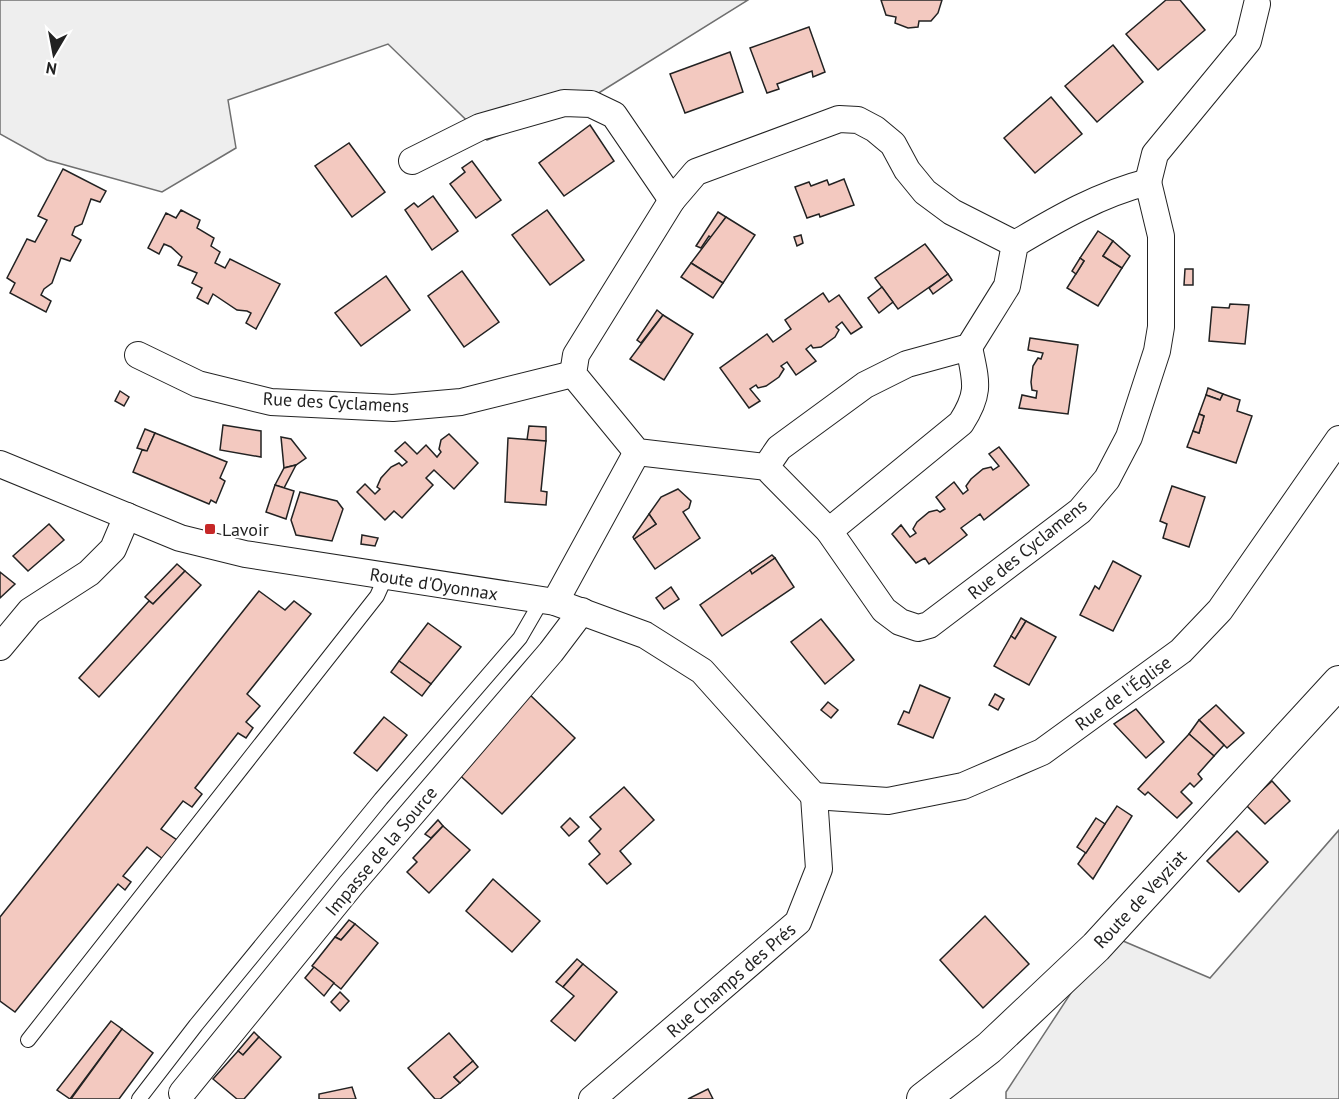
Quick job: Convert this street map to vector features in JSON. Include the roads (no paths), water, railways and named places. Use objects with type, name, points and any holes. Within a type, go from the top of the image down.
[{"type":"street","name":"Rue des Cyclamens","points":[[766,467],[829,531],[884,610],[900,622],[918,628],[929,626],[1080,511],[1107,479],[1130,437],[1157,351],[1161,327],[1161,236],[1148,182],[1155,154],[1248,41],[1257,4]]},
{"type":"street","points":[[412,161],[480,127],[564,103],[591,104],[614,115],[672,200]]},
{"type":"street","points":[[1015,244],[952,212],[925,192],[907,170],[893,144],[858,120],[839,118],[696,172],[672,200],[576,355],[573,374],[637,452],[766,467],[779,448],[865,385],[907,364],[969,347],[1007,286],[1015,244],[1117,190],[1148,182]]},
{"type":"street","points":[[829,531],[961,423],[974,403],[976,382],[969,347]]},
{"type":"street","name":"Rue des Cyclamens","points":[[138,355],[198,384],[271,402],[393,408],[462,402],[573,374]]},
{"type":"street","name":"Rue de l'Église","points":[[814,796],[888,801],[963,786],[1042,752],[1181,651],[1220,610],[1339,439]]},
{"type":"street","points":[[548,601],[637,452]]},
{"type":"street","name":"Route d'Oyonnax","points":[[0,464],[180,538],[245,554],[548,601],[582,611],[645,635],[702,671],[814,796]]},
{"type":"street","points":[[0,647],[30,611],[89,573],[113,549],[128,516]]},
{"type":"street","name":"Impasse de la Source","points":[[182,1093],[351,885],[551,652],[582,611]]},
{"type":"street","name":"Route de Veyziat","points":[[923,1099],[989,1048],[1096,946],[1339,682]]},
{"type":"street","name":"Rue Champs des Prés","points":[[592,1099],[798,922],[819,869],[814,796]]},
{"type":"lane","points":[[28,1040],[377,596],[386,576]]},
{"type":"lane","points":[[139,1099],[196,1025],[381,799],[507,654],[548,601]]},
{"type":"place","name":"Lavoir","points":[[210,529]]}]
